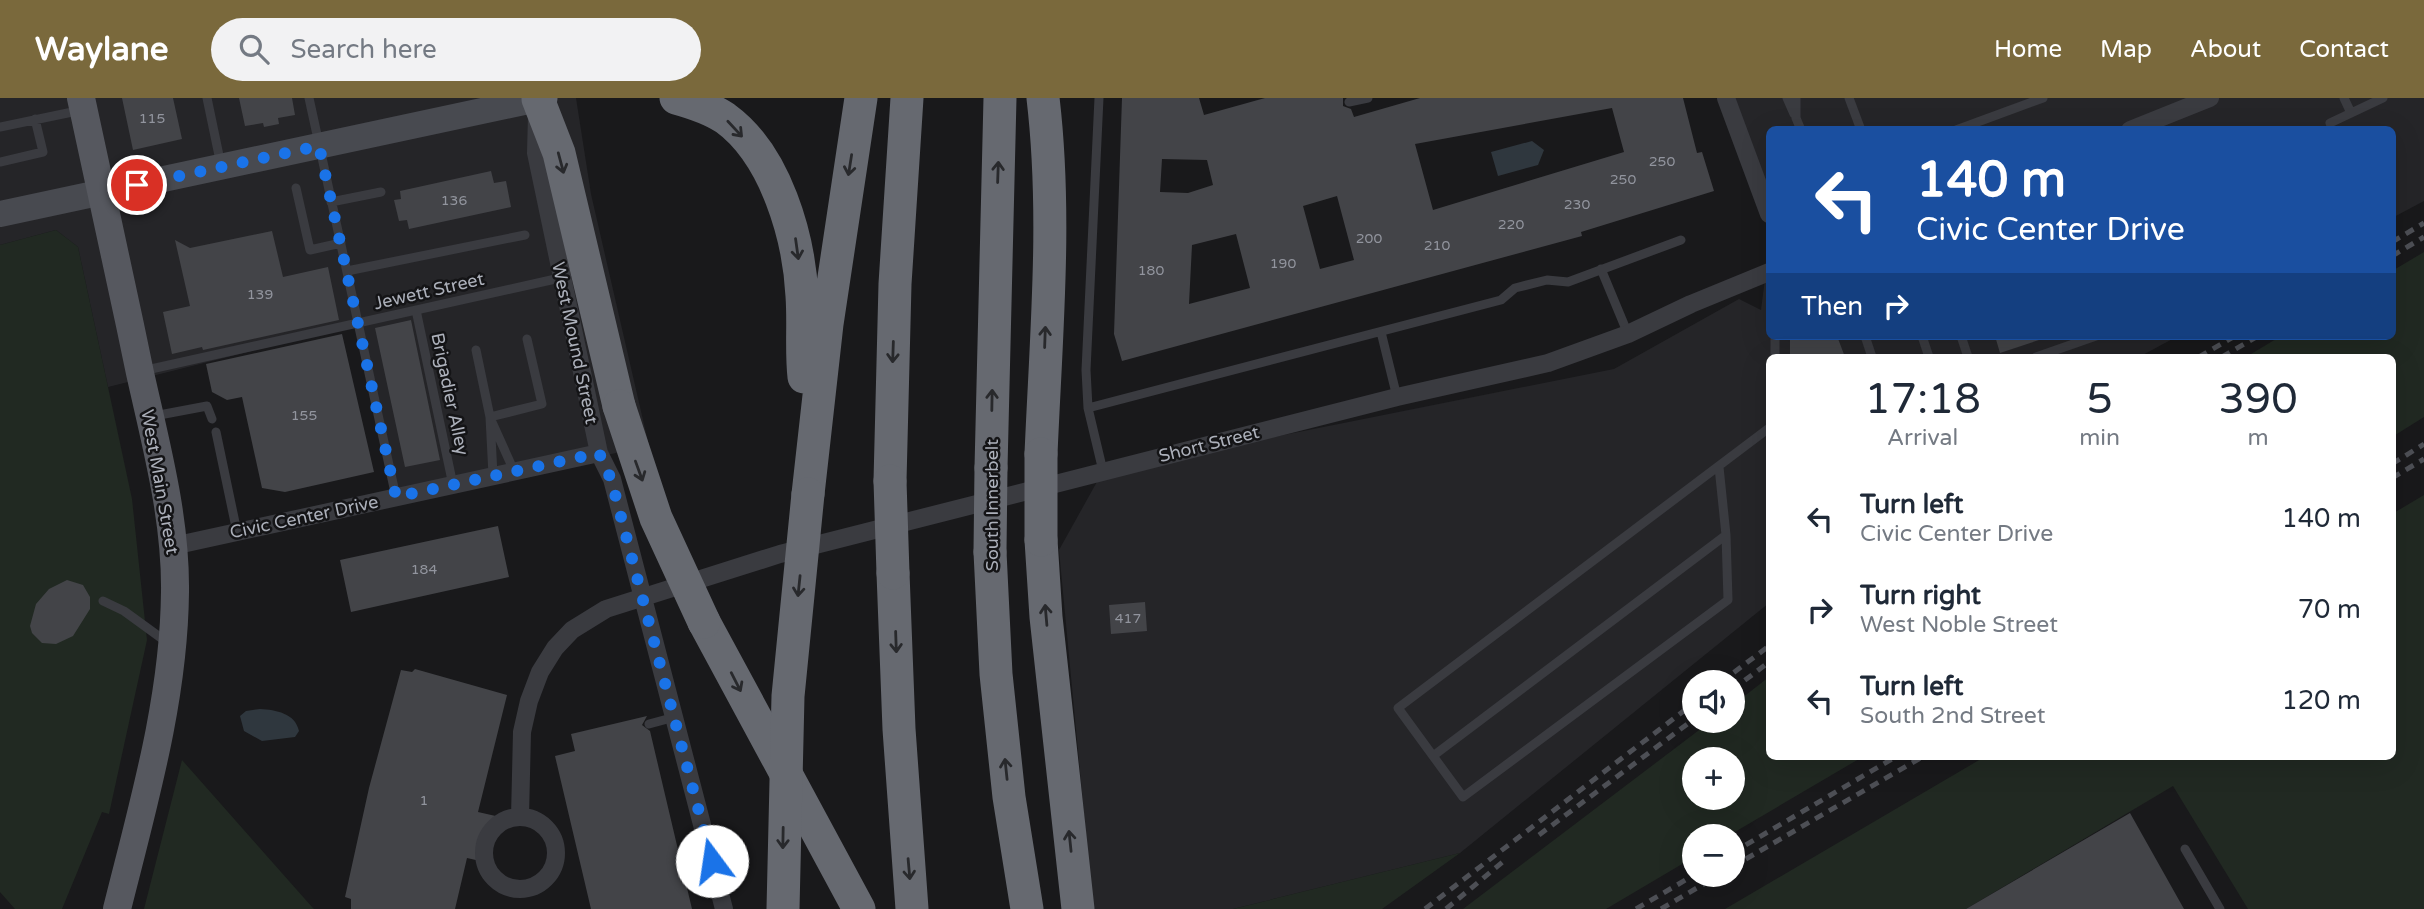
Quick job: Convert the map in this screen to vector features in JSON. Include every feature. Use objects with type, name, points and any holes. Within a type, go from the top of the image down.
[{"type":"highway","points":[[539,98],[559,153],[619,407],[656,518],[704,622],[859,909]]},
{"type":"highway","points":[[676,98],[702,105],[727,119],[752,147],[786,208],[795,236],[800,271],[802,363],[814,431]]},
{"type":"highway","points":[[783,909],[788,696],[814,431],[861,98]]},
{"type":"highway","points":[[907,98],[895,284],[890,481],[899,729],[912,909]]},
{"type":"highway","name":"South Innerbelt","points":[[1000,98],[990,552],[996,674],[1009,797],[1027,909]]},
{"type":"highway","points":[[1043,98],[1049,156],[1050,207],[1041,454],[1041,540],[1046,617],[1078,909]]},
{"type":"main road","name":"West Main Street","points":[[82,104],[150,417],[173,546],[175,590],[168,684],[150,780],[117,909]]},
{"type":"street","points":[[0,214],[539,98]]},
{"type":"street","name":"West Mound Street","points":[[539,98],[536,153],[560,278],[599,453],[611,479],[724,909]]},
{"type":"street","points":[[1726,98],[1766,206]]},
{"type":"street","points":[[2140,126],[2205,99]]},
{"type":"street","name":"Short Street","points":[[520,817],[522,733],[540,672],[555,648],[572,630],[606,609],[780,554],[1397,397],[1548,363],[1628,334],[1766,273]]},
{"type":"street","name":"Civic Center Drive","points":[[173,546],[599,453]]},
{"type":"street","points":[[520,817],[543,825],[552,837],[556,851],[554,866],[546,878],[534,887],[520,890],[506,887],[493,878],[485,866],[483,851],[487,837],[496,825],[509,818],[520,817]]},
{"type":"lane","points":[[207,98],[222,166]]},
{"type":"lane","points":[[309,98],[396,497]]},
{"type":"lane","points":[[1099,98],[1086,370],[1088,408],[1103,471]]},
{"type":"lane","points":[[1349,102],[1368,98]]},
{"type":"lane","points":[[1787,98],[1799,126]]},
{"type":"lane","points":[[1796,98],[1796,118]]},
{"type":"lane","points":[[1849,98],[1860,126]]},
{"type":"lane","points":[[1966,126],[2043,98]]},
{"type":"lane","points":[[2344,98],[2351,113]]},
{"type":"lane","points":[[2331,126],[2330,123],[2383,98]]},
{"type":"lane","points":[[0,127],[82,104]]},
{"type":"lane","points":[[0,162],[43,152],[35,119]]},
{"type":"lane","points":[[296,188],[310,250],[341,243]]},
{"type":"lane","points":[[331,202],[381,192]]},
{"type":"lane","points":[[347,271],[525,235]]},
{"type":"lane","points":[[1088,408],[1502,300],[1515,288],[1548,280],[1568,282],[1681,240]]},
{"type":"lane","points":[[1601,270],[1628,334]]},
{"type":"lane","name":"Jewett Street","points":[[140,372],[560,278]]},
{"type":"lane","name":"Brigadier Alley","points":[[416,310],[453,485]]},
{"type":"lane","points":[[1381,332],[1397,397]]},
{"type":"lane","points":[[490,417],[542,404],[527,339]]},
{"type":"lane","points":[[2045,354],[2085,340]]},
{"type":"lane","points":[[476,350],[490,417],[493,475]]},
{"type":"lane","points":[[150,417],[207,406],[212,419]]},
{"type":"lane","points":[[490,417],[514,471]]},
{"type":"lane","points":[[1719,467],[1727,535],[1728,600],[1464,797],[1398,708],[1766,430]]},
{"type":"lane","points":[[216,432],[237,532]]},
{"type":"lane","points":[[1433,756],[1727,535]]},
{"type":"lane","points":[[103,600],[124,611],[172,646]]},
{"type":"lane","points":[[649,724],[675,717]]},
{"type":"lane","points":[[2185,849],[2220,909]]},
{"type":"shaded area","points":[[0,98],[576,98],[591,194],[649,446],[397,499],[360,324],[108,387],[78,247],[56,230],[0,245]]},
{"type":"shaded area","points":[[1726,98],[2424,98],[2424,201],[2396,216],[2396,126],[1766,126],[1766,202]]},
{"type":"shaded area","points":[[1532,141],[1544,150],[1538,165],[1498,176],[1491,152]]},
{"type":"shaded area","points":[[56,230],[78,247],[132,499],[147,640],[109,814],[102,812],[62,909],[15,909],[0,892],[0,245]]},
{"type":"shaded area","points":[[2424,252],[2424,417],[2396,434],[2396,354],[2251,354],[2274,340],[2396,340],[2396,269]]},
{"type":"shaded area","points":[[1766,272],[1766,340],[2171,340],[2145,354],[1766,354],[1766,605],[1686,670],[1682,670],[1682,673],[1460,853],[1233,909],[1093,909],[1059,550],[1103,471],[1614,369],[1739,299],[1761,310]]},
{"type":"shaded area","points":[[2424,495],[2424,909],[2248,909],[2173,786],[1966,909],[1725,909],[1979,760],[2396,760],[2396,512]]},
{"type":"shaded area","points":[[1766,679],[1766,760],[1857,760],[1745,826],[1682,824],[1682,864],[1606,909],[1463,909],[1695,733],[1745,733],[1745,696]]},
{"type":"shaded area","points":[[260,709],[289,716],[299,731],[295,737],[262,741],[244,731],[240,716],[246,711]]},
{"type":"shaded area","points":[[182,760],[312,907],[314,909],[144,909]]},
{"type":"shaded area","points":[[1460,853],[1382,909],[1233,909]]},
{"type":"building","points":[[122,98],[173,98],[182,139],[133,150]]},
{"type":"building","points":[[239,98],[292,98],[295,115],[278,118],[279,124],[264,127],[263,123],[245,126]]},
{"type":"building","points":[[1122,98],[1199,98],[1204,115],[1265,98],[1343,98],[1343,106],[1351,109],[1354,117],[1420,98],[1683,98],[1697,153],[1702,152],[1714,191],[1581,232],[1582,236],[1122,361],[1114,334]],"holes":[[[1612,108],[1624,152],[1433,210],[1415,144]],[[1162,159],[1207,160],[1213,185],[1188,193],[1160,192]],[[1337,196],[1354,260],[1320,269],[1303,206]],[[1236,234],[1250,288],[1189,304],[1192,245]]]},
{"type":"building","points":[[491,171],[494,183],[506,181],[511,207],[409,229],[407,220],[399,221],[394,200],[401,199],[400,191]]},
{"type":"building","points":[[272,231],[283,277],[328,267],[339,320],[203,350],[202,347],[172,354],[163,312],[190,306],[175,240],[190,248]]},
{"type":"building","points":[[411,320],[440,460],[405,467],[375,328]]},
{"type":"building","points":[[342,334],[374,472],[285,492],[262,488],[242,397],[227,400],[212,392],[206,364]]},
{"type":"building","points":[[1790,340],[1839,340],[1844,354],[1790,354]]},
{"type":"building","points":[[1996,340],[2039,340],[2000,353]]},
{"type":"building","points":[[498,526],[509,577],[351,612],[340,560]]},
{"type":"building","points":[[67,580],[83,585],[90,597],[90,609],[73,636],[56,644],[42,643],[32,633],[30,626],[36,604],[49,589]]},
{"type":"building","points":[[1145,602],[1147,631],[1111,634],[1109,605]]},
{"type":"building","points":[[415,669],[507,695],[478,812],[500,817],[489,863],[467,858],[455,909],[351,909],[351,899],[345,897],[369,788],[401,670],[412,672]]},
{"type":"building","points":[[647,716],[642,725],[650,731],[692,909],[591,909],[555,756],[575,751],[571,734]]},
{"type":"building","points":[[2130,813],[2184,909],[1966,909]]},
{"type":"railway","points":[[2396,240],[2424,223]]},
{"type":"railway","points":[[2396,254],[2424,237]]},
{"type":"railway","points":[[2204,354],[2228,340]]},
{"type":"railway","points":[[2227,354],[2251,340]]},
{"type":"railway","points":[[2396,462],[2424,444]]},
{"type":"railway","points":[[2396,476],[2424,459]]},
{"type":"railway","points":[[1737,670],[1766,648]]},
{"type":"railway","points":[[1745,680],[1766,664]]},
{"type":"railway","points":[[1425,909],[1682,712]]},
{"type":"railway","points":[[1539,835],[1682,728]]},
{"type":"railway","points":[[1745,845],[1890,760]]},
{"type":"railway","points":[[1745,859],[1917,760]]},
{"type":"railway","points":[[1446,909],[1505,860]]},
{"type":"railway","points":[[1636,909],[1682,882]]},
{"type":"railway","points":[[1661,909],[1699,887]]},
{"type":"route","points":[[137,185],[319,146],[396,497],[599,453],[611,479],[712,861]]}]
